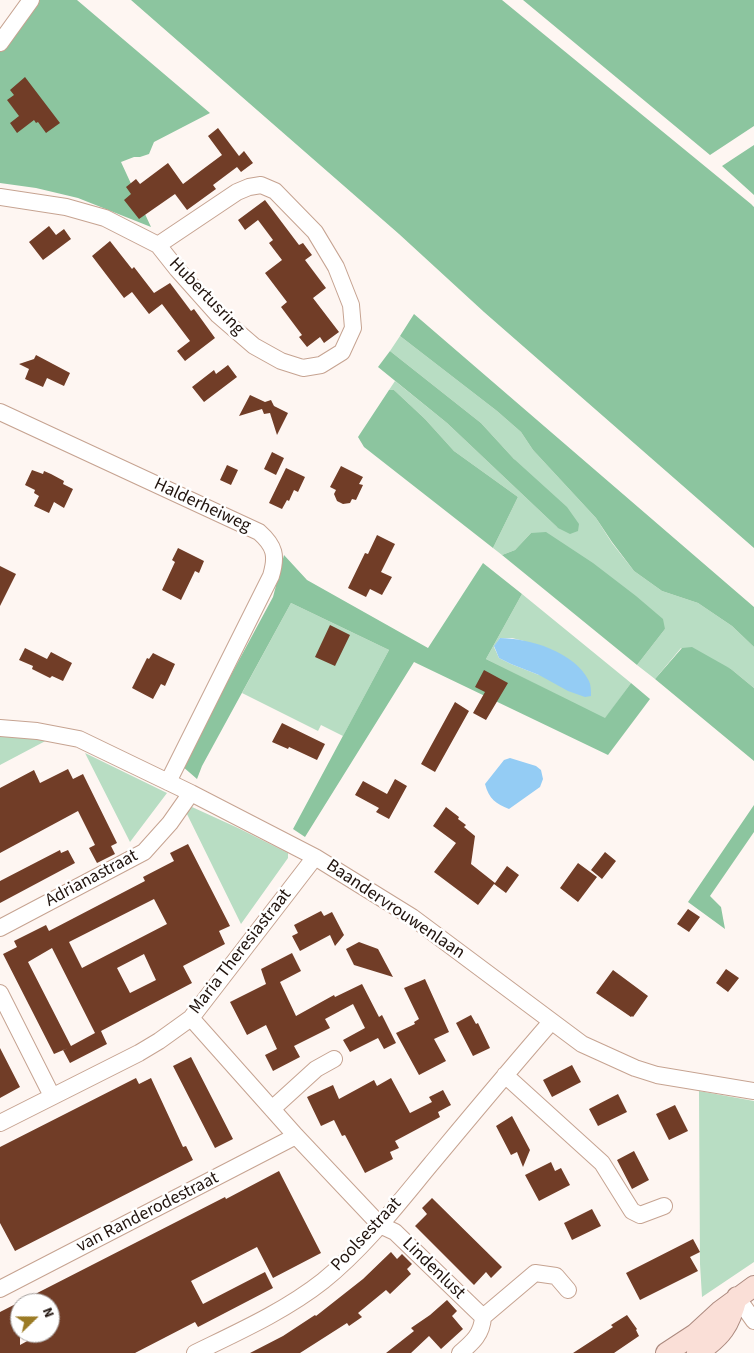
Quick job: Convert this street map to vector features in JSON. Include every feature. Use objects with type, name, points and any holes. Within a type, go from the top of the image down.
[{"type":"main road","points":[[666,1353],[695,1334],[737,1297],[754,1286]]},
{"type":"main road","points":[[697,1353],[709,1346],[720,1334],[731,1318],[737,1297]]},
{"type":"street","points":[[0,43],[31,0]]},
{"type":"street","name":"Hubertusring","points":[[0,197],[66,207],[105,218],[158,245],[177,270],[218,315],[254,346],[281,361],[303,368],[321,365],[342,352],[353,328],[351,304],[336,267],[315,232],[275,191],[261,185],[250,186],[237,192],[158,245]]},
{"type":"street","name":"Halderheiweg","points":[[0,412],[259,532],[272,548],[275,561],[271,576],[168,782]]},
{"type":"street","name":"Baandervrouwenlaan","points":[[0,728],[37,731],[79,739],[191,793],[316,857],[412,917],[582,1044],[635,1068],[657,1075],[754,1091]]},
{"type":"street","name":"Adrianastraat","points":[[0,928],[144,852],[170,823],[191,793]]},
{"type":"street","name":"Maria Theresiastraat","points":[[0,1123],[139,1053],[191,1018],[316,857]]},
{"type":"street","points":[[0,993],[52,1096]]},
{"type":"street","name":"Lindenlust","points":[[191,1018],[296,1136],[380,1225],[396,1232],[483,1317]]},
{"type":"street","name":"Poolsestraat","points":[[195,1353],[258,1322],[321,1282],[350,1258],[551,1022]]},
{"type":"street","points":[[272,1109],[316,1070],[334,1059]]},
{"type":"street","points":[[505,1075],[602,1163],[632,1211],[640,1216],[664,1206]]},
{"type":"street","name":"van Randerodestraat","points":[[0,1289],[296,1136]]},
{"type":"street","points":[[460,1353],[477,1338],[482,1328],[483,1317],[535,1273],[556,1276],[568,1290]]},
{"type":"street","points":[[737,1297],[754,1321]]},
{"type":"green space","points":[[38,0],[77,0],[210,113],[154,142],[149,154],[121,162],[151,227],[78,198],[36,188],[0,183],[0,52]]},
{"type":"green space","points":[[131,0],[502,0],[751,204],[754,207],[754,548],[484,312],[399,234]]},
{"type":"green space","points":[[523,0],[754,0],[754,126],[710,155]]},
{"type":"green space","points":[[754,145],[754,195],[722,166]]},
{"type":"green space","points":[[414,314],[754,607],[754,647],[732,626],[698,603],[662,591],[634,571],[596,518],[533,450],[521,432],[497,411],[400,336]]},
{"type":"green space","points":[[400,336],[497,411],[521,432],[533,450],[596,518],[612,543],[634,571],[662,591],[698,603],[732,626],[754,647],[754,688],[731,669],[681,648],[655,679],[637,665],[665,629],[531,533],[515,550],[502,555],[493,548],[518,497],[454,451],[425,419],[394,390],[389,390],[395,381],[447,423],[558,528],[514,459],[481,423],[390,351]]},
{"type":"green space","points":[[390,351],[481,423],[514,459],[567,507],[579,524],[578,531],[570,534],[558,528],[447,423],[378,367]]},
{"type":"green space","points":[[389,390],[394,390],[425,419],[454,451],[518,497],[493,548],[364,447],[358,437]]},
{"type":"green space","points":[[546,532],[593,563],[663,619],[665,629],[637,665],[502,555],[515,550],[531,533]]},
{"type":"green space","points":[[284,555],[307,580],[428,648],[483,563],[522,594],[486,659],[605,718],[631,683],[650,699],[608,755],[414,662],[305,837],[293,829],[389,650],[291,603],[202,766],[197,779],[182,766],[273,597]]},
{"type":"green space","points":[[522,594],[631,683],[605,719],[486,659]],"holes":[[[500,638],[524,641],[539,675],[499,658],[494,647]]]},
{"type":"green space","points":[[291,603],[389,650],[343,736],[321,725],[318,731],[242,693]]},
{"type":"green space","points":[[692,647],[731,669],[754,688],[754,761],[655,679],[682,648]]},
{"type":"green space","points":[[0,736],[53,737],[0,765]]},
{"type":"green space","points":[[85,753],[167,793],[130,842]]},
{"type":"green space","points":[[754,805],[754,832],[710,896],[721,907],[725,929],[688,902]]},
{"type":"green space","points":[[192,807],[288,853],[288,858],[241,924],[185,810]]},
{"type":"green space","points":[[699,1091],[754,1101],[754,1262],[702,1297],[700,1264]]},
{"type":"water","points":[[500,638],[537,644],[573,662],[590,683],[591,696],[585,697],[568,691],[539,675],[499,658],[494,646]]},
{"type":"water","points":[[510,758],[536,766],[541,770],[543,779],[540,787],[509,809],[494,800],[485,784],[504,760]]},
{"type":"building","points":[[25,77],[60,123],[46,133],[38,122],[36,123],[34,120],[17,133],[10,123],[19,116],[7,100],[14,95],[10,90]]},
{"type":"building","points":[[218,128],[239,156],[244,151],[253,163],[241,172],[237,167],[213,185],[216,189],[187,210],[175,194],[139,219],[124,200],[131,194],[126,187],[136,179],[140,184],[168,163],[183,184],[222,155],[208,136]]},
{"type":"building","points":[[265,200],[299,245],[303,243],[312,255],[305,260],[326,288],[313,298],[339,332],[324,343],[320,337],[307,347],[299,337],[302,335],[281,307],[287,302],[265,273],[282,260],[269,243],[273,240],[258,220],[245,230],[238,220]]},
{"type":"building","points":[[49,226],[56,235],[64,229],[71,239],[43,260],[29,242]]},
{"type":"building","points":[[110,241],[132,269],[134,267],[154,293],[170,283],[191,311],[194,309],[215,338],[185,361],[177,351],[190,341],[162,304],[149,314],[132,292],[124,298],[92,256]]},
{"type":"building","points":[[36,355],[70,373],[64,386],[47,378],[43,387],[25,379],[29,369],[19,364],[34,359]]},
{"type":"building","points":[[228,365],[237,377],[204,402],[192,387],[214,370],[216,374]]},
{"type":"building","points":[[250,395],[265,402],[271,400],[274,406],[288,413],[277,435],[270,413],[264,414],[262,409],[239,416]]},
{"type":"building","points":[[272,452],[284,458],[276,475],[264,469]]},
{"type":"building","points":[[227,465],[238,470],[231,485],[220,480]]},
{"type":"building","points":[[341,466],[363,477],[359,484],[363,485],[356,500],[352,499],[350,503],[343,504],[337,501],[334,494],[336,490],[330,487]]},
{"type":"building","points":[[286,468],[305,477],[298,492],[294,490],[289,501],[287,500],[282,509],[269,503]]},
{"type":"building","points":[[32,470],[43,474],[44,471],[51,474],[64,481],[63,484],[73,489],[64,508],[54,502],[49,513],[34,506],[39,496],[34,493],[35,490],[25,485]]},
{"type":"building","points":[[377,535],[395,544],[381,572],[392,577],[382,595],[370,589],[366,597],[348,588],[365,553],[368,554]]},
{"type":"building","points":[[178,548],[204,561],[199,573],[195,571],[181,600],[162,590],[175,562],[172,560]]},
{"type":"building","points":[[0,566],[16,574],[0,606]]},
{"type":"building","points":[[330,625],[350,635],[335,666],[315,657]]},
{"type":"building","points":[[25,648],[47,659],[51,652],[72,663],[63,681],[52,676],[50,678],[32,669],[33,666],[19,660]]},
{"type":"building","points":[[153,653],[175,664],[165,686],[161,684],[153,699],[132,688],[147,658],[149,659]]},
{"type":"building","points":[[484,670],[508,683],[486,720],[473,713],[485,692],[475,687]]},
{"type":"building","points":[[455,702],[469,711],[435,772],[421,764]]},
{"type":"building","points":[[282,723],[325,744],[317,760],[289,747],[288,749],[272,742]]},
{"type":"building","points":[[68,769],[73,779],[83,774],[117,843],[111,846],[115,854],[97,863],[89,848],[95,845],[78,811],[0,853],[0,788],[34,770],[40,783]]},
{"type":"building","points":[[395,779],[407,786],[389,819],[376,812],[379,808],[355,795],[363,781],[387,794]]},
{"type":"building","points":[[446,807],[459,817],[458,819],[466,825],[464,827],[475,836],[471,864],[495,883],[507,866],[519,875],[506,893],[494,884],[478,905],[434,872],[456,843],[433,826]]},
{"type":"building","points":[[188,844],[230,926],[219,931],[225,944],[183,966],[192,983],[101,1031],[107,1044],[70,1063],[63,1050],[54,1054],[3,954],[17,947],[14,941],[46,925],[49,931],[145,881],[143,877],[174,861],[170,853]],"holes":[[[154,899],[167,924],[82,968],[69,942]],[[52,948],[95,1033],[71,1046],[28,962]],[[144,954],[156,980],[130,993],[117,968]]]},
{"type":"building","points":[[60,850],[61,853],[68,850],[75,863],[0,903],[0,881]]},
{"type":"building","points":[[605,852],[616,861],[602,879],[591,870]]},
{"type":"building","points":[[578,863],[597,877],[578,902],[560,888]]},
{"type":"building","points":[[688,909],[700,917],[689,932],[677,924]]},
{"type":"building","points":[[321,911],[324,916],[332,912],[344,935],[335,946],[330,935],[300,951],[292,936],[298,933],[294,925]]},
{"type":"building","points":[[359,942],[378,949],[393,977],[354,965],[346,949]]},
{"type":"building","points":[[292,953],[301,971],[280,982],[296,1016],[334,995],[335,997],[362,984],[379,1017],[382,1015],[396,1043],[384,1049],[378,1038],[350,1052],[343,1040],[365,1028],[353,1004],[325,1019],[330,1028],[294,1046],[300,1057],[273,1071],[265,1055],[277,1049],[266,1025],[247,1035],[230,1002],[266,984],[261,969]]},
{"type":"building","points":[[726,969],[739,978],[728,992],[716,983]]},
{"type":"building","points":[[613,970],[648,996],[633,1017],[596,993]]},
{"type":"building","points":[[425,979],[449,1032],[434,1039],[446,1061],[419,1075],[396,1033],[415,1024],[414,1022],[419,1019],[404,988]]},
{"type":"building","points":[[471,1015],[476,1024],[478,1023],[490,1048],[473,1056],[456,1023]]},
{"type":"building","points":[[0,1048],[20,1087],[0,1098]]},
{"type":"building","points":[[191,1057],[233,1139],[215,1148],[173,1066]]},
{"type":"building","points":[[572,1065],[581,1082],[552,1097],[543,1080]]},
{"type":"building","points":[[136,1078],[139,1084],[151,1078],[183,1147],[186,1146],[193,1160],[15,1251],[0,1223],[0,1147]]},
{"type":"building","points":[[391,1078],[410,1113],[432,1102],[429,1097],[443,1090],[451,1105],[438,1112],[440,1117],[395,1141],[399,1148],[390,1152],[393,1159],[365,1173],[345,1135],[342,1136],[334,1120],[321,1126],[307,1097],[333,1085],[339,1099],[374,1080],[377,1086]]},
{"type":"building","points":[[618,1094],[627,1112],[598,1126],[589,1109]]},
{"type":"building","points":[[675,1105],[688,1131],[669,1140],[656,1114]]},
{"type":"building","points":[[512,1116],[530,1150],[523,1167],[517,1152],[511,1155],[496,1126]]},
{"type":"building","points":[[634,1151],[649,1180],[632,1189],[617,1160]]},
{"type":"building","points":[[551,1162],[555,1171],[561,1168],[570,1185],[539,1201],[525,1175]]},
{"type":"building","points":[[279,1171],[321,1253],[273,1278],[257,1247],[191,1281],[203,1304],[265,1272],[273,1288],[198,1327],[195,1322],[135,1353],[0,1353],[0,1312],[10,1307],[10,1343],[20,1343],[20,1345],[24,1343],[60,1343],[60,1293],[37,1293],[225,1197],[226,1199]]},
{"type":"building","points":[[432,1198],[502,1267],[491,1278],[486,1272],[474,1285],[415,1226],[427,1214],[422,1208]]},
{"type":"building","points":[[592,1209],[601,1226],[572,1240],[564,1223]]},
{"type":"building","points":[[693,1239],[700,1252],[690,1257],[698,1271],[640,1300],[626,1273]]},
{"type":"building","points":[[391,1252],[397,1259],[402,1254],[412,1264],[407,1269],[411,1274],[390,1294],[386,1290],[358,1313],[362,1317],[349,1326],[347,1323],[300,1353],[250,1353],[316,1316],[363,1279]]},
{"type":"building","points":[[447,1300],[457,1311],[452,1316],[463,1329],[441,1349],[429,1336],[411,1353],[386,1353],[414,1331],[411,1328]]},
{"type":"building","points":[[627,1315],[637,1329],[639,1336],[614,1353],[573,1353],[613,1327],[611,1325]]}]
